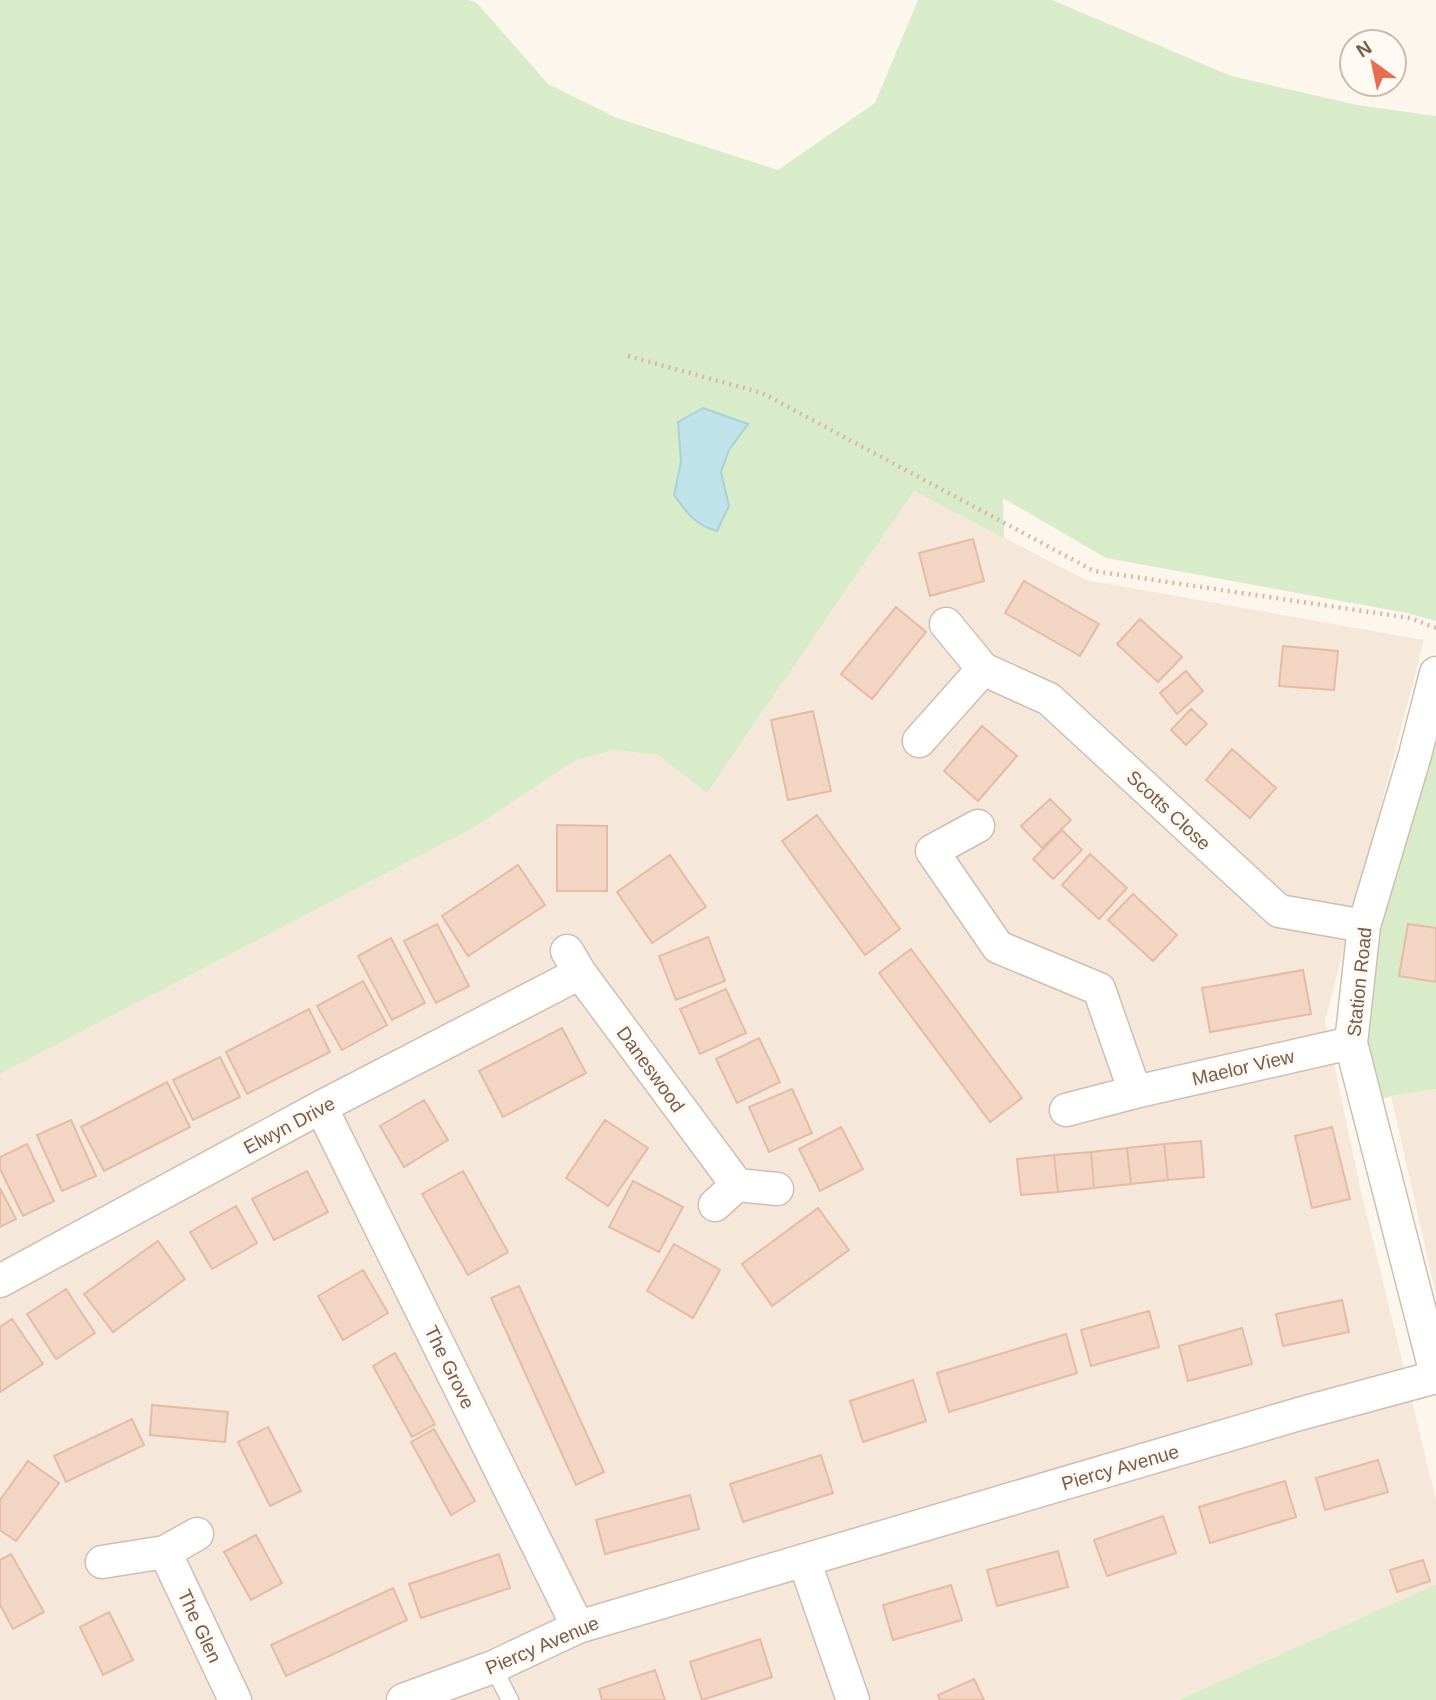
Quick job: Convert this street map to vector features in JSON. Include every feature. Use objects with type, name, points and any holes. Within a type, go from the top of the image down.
[{"type":"street","name":"Scotts Close","points":[[946,624],[983,669],[1049,699],[1279,911],[1364,926]]},
{"type":"street","points":[[919,741],[983,669]]},
{"type":"street","name":"Station Road","points":[[1436,673],[1415,755],[1364,926],[1351,1043],[1436,1376]]},
{"type":"street","points":[[978,826],[932,851],[998,947],[1099,989],[1135,1092]]},
{"type":"street","name":"Elwyn Drive","points":[[0,1281],[321,1107],[573,962]]},
{"type":"street","name":"Daneswood","points":[[573,962],[726,1195],[777,1189]]},
{"type":"street","name":"Maelor View","points":[[1066,1110],[1351,1043]]},
{"type":"street","name":"The Grove","points":[[321,1107],[578,1627]]},
{"type":"street","name":"Piercy Avenue","points":[[403,1700],[493,1667],[578,1627],[1436,1376]]},
{"type":"street","points":[[102,1562],[165,1552],[197,1534]]},
{"type":"street","name":"The Glen","points":[[165,1552],[235,1700]]},
{"type":"street","points":[[804,1560],[853,1700]]},
{"type":"lane","points":[[493,1667],[510,1700]]},
{"type":"path","points":[[628,356],[762,393],[1094,571],[1410,618],[1436,628]]},
{"type":"shaded area","points":[[914,491],[1086,580],[1424,640],[1325,1021],[1360,1187],[1436,1500],[1436,1584],[1179,1700],[0,1700],[0,1074],[475,827],[576,760],[613,750],[658,755],[707,793]]},
{"type":"shaded area","points":[[1436,1089],[1436,1295],[1391,1096]]},
{"type":"green space","points":[[0,0],[469,0],[477,3],[548,84],[617,118],[778,170],[875,103],[918,0],[1052,0],[1231,76],[1357,105],[1436,116],[1436,621],[1407,613],[1106,558],[1003,498],[1004,538],[914,491],[707,793],[658,755],[613,750],[576,760],[475,827],[0,1074]]},
{"type":"green space","points":[[1436,695],[1436,1089],[1391,1096],[1375,1102],[1367,1063],[1366,989]]},
{"type":"green space","points":[[1436,1584],[1436,1700],[1179,1700]]},
{"type":"water","points":[[703,408],[748,424],[729,450],[721,472],[729,506],[717,531],[697,522],[674,495],[681,462],[678,422]]},
{"type":"building","points":[[973,539],[984,581],[930,596],[919,553]]},
{"type":"building","points":[[1024,581],[1099,624],[1080,656],[1005,613]]},
{"type":"building","points":[[896,607],[926,632],[872,699],[841,674]]},
{"type":"building","points":[[1140,619],[1182,657],[1158,682],[1117,644]]},
{"type":"building","points":[[1283,646],[1338,651],[1334,690],[1279,686]]},
{"type":"building","points":[[1186,671],[1203,691],[1177,714],[1160,693]]},
{"type":"building","points":[[1191,709],[1207,724],[1186,745],[1171,730]]},
{"type":"building","points":[[813,711],[831,791],[788,800],[771,720]]},
{"type":"building","points":[[982,726],[1017,756],[978,801],[944,771]]},
{"type":"building","points":[[1232,749],[1276,788],[1250,818],[1206,780]]},
{"type":"building","points":[[1050,799],[1071,820],[1042,848],[1021,826]]},
{"type":"building","points":[[817,815],[900,929],[865,955],[782,841]]},
{"type":"building","points":[[557,825],[607,826],[607,891],[557,891]]},
{"type":"building","points":[[1062,830],[1082,850],[1053,879],[1033,859]]},
{"type":"building","points":[[1090,854],[1127,888],[1099,919],[1062,885]]},
{"type":"building","points":[[670,855],[706,907],[652,943],[617,892]]},
{"type":"building","points":[[518,865],[545,905],[468,956],[442,916]]},
{"type":"building","points":[[1133,894],[1177,935],[1153,961],[1108,920]]},
{"type":"building","points":[[437,924],[469,986],[436,1003],[404,941]]},
{"type":"building","points":[[1408,924],[1436,928],[1436,982],[1399,976]]},
{"type":"building","points":[[708,937],[725,981],[676,1000],[659,956]]},
{"type":"building","points":[[391,938],[425,1003],[392,1020],[358,956]]},
{"type":"building","points":[[911,949],[1022,1098],[990,1122],[879,973]]},
{"type":"building","points":[[1303,970],[1311,1014],[1210,1032],[1202,988]]},
{"type":"building","points":[[363,981],[387,1025],[342,1050],[317,1006]]},
{"type":"building","points":[[726,989],[746,1033],[700,1054],[680,1009]]},
{"type":"building","points":[[309,1009],[330,1052],[247,1094],[226,1052]]},
{"type":"building","points":[[562,1028],[586,1073],[503,1117],[479,1071]]},
{"type":"building","points":[[759,1038],[780,1082],[737,1103],[716,1059]]},
{"type":"building","points":[[220,1057],[240,1097],[193,1120],[173,1080]]},
{"type":"building","points":[[167,1082],[190,1127],[104,1171],[81,1127]]},
{"type":"building","points":[[792,1089],[812,1133],[769,1152],[749,1107]]},
{"type":"building","points":[[424,1100],[448,1140],[404,1167],[380,1126]]},
{"type":"building","points":[[71,1120],[96,1176],[62,1191],[37,1135]]},
{"type":"building","points":[[605,1120],[648,1148],[608,1206],[566,1178]]},
{"type":"building","points":[[841,1127],[863,1169],[820,1191],[799,1149]]},
{"type":"building","points":[[1332,1127],[1350,1199],[1312,1208],[1295,1136]]},
{"type":"building","points":[[1201,1141],[1204,1177],[1168,1180],[1164,1144]]},
{"type":"building","points":[[27,1144],[54,1201],[23,1216],[0,1169],[0,1157]]},
{"type":"building","points":[[1164,1144],[1168,1180],[1131,1184],[1127,1148]]},
{"type":"building","points":[[1127,1148],[1131,1184],[1094,1188],[1091,1152]]},
{"type":"building","points":[[1091,1152],[1094,1188],[1058,1192],[1054,1155]]},
{"type":"building","points":[[1054,1155],[1058,1192],[1021,1195],[1017,1159]]},
{"type":"building","points":[[307,1171],[328,1212],[274,1240],[252,1199]]},
{"type":"building","points":[[463,1171],[508,1252],[468,1275],[422,1194]]},
{"type":"building","points":[[633,1181],[683,1207],[659,1252],[609,1227]]},
{"type":"building","points":[[0,1188],[16,1219],[0,1227]]},
{"type":"building","points":[[236,1206],[257,1243],[212,1269],[190,1232]]},
{"type":"building","points":[[818,1208],[849,1250],[772,1306],[742,1264]]},
{"type":"building","points":[[158,1241],[185,1279],[113,1332],[84,1294]]},
{"type":"building","points":[[674,1244],[720,1270],[693,1318],[647,1291]]},
{"type":"building","points":[[363,1270],[388,1313],[343,1340],[318,1296]]},
{"type":"building","points":[[519,1286],[604,1472],[576,1485],[491,1298]]},
{"type":"building","points":[[66,1289],[95,1333],[56,1359],[27,1314]]},
{"type":"building","points":[[1342,1300],[1349,1332],[1283,1346],[1276,1314]]},
{"type":"building","points":[[1149,1311],[1159,1347],[1091,1366],[1081,1330]]},
{"type":"building","points":[[12,1319],[43,1364],[0,1392],[0,1327]]},
{"type":"building","points":[[1242,1328],[1252,1364],[1188,1381],[1179,1346]]},
{"type":"building","points":[[1066,1334],[1077,1373],[949,1412],[937,1373]]},
{"type":"building","points":[[395,1353],[435,1424],[412,1437],[373,1366]]},
{"type":"building","points":[[913,1380],[926,1421],[863,1442],[850,1401]]},
{"type":"building","points":[[152,1405],[228,1412],[225,1442],[150,1435]]},
{"type":"building","points":[[132,1419],[144,1445],[66,1482],[54,1456]]},
{"type":"building","points":[[268,1427],[301,1491],[270,1506],[238,1442]]},
{"type":"building","points":[[434,1429],[475,1501],[451,1515],[411,1442]]},
{"type":"building","points":[[821,1455],[833,1493],[743,1522],[730,1484]]},
{"type":"building","points":[[1378,1460],[1388,1492],[1325,1510],[1316,1478]]},
{"type":"building","points":[[28,1461],[59,1483],[16,1541],[0,1530],[0,1500]]},
{"type":"building","points":[[1285,1481],[1296,1517],[1210,1543],[1199,1507]]},
{"type":"building","points":[[690,1495],[699,1529],[605,1554],[596,1520]]},
{"type":"building","points":[[1163,1516],[1176,1553],[1107,1576],[1094,1540]]},
{"type":"building","points":[[256,1535],[282,1583],[251,1600],[224,1552]]},
{"type":"building","points":[[1058,1551],[1068,1587],[997,1606],[987,1570]]},
{"type":"building","points":[[11,1554],[44,1612],[13,1629],[0,1605],[0,1560]]},
{"type":"building","points":[[499,1554],[510,1588],[421,1618],[409,1584]]},
{"type":"building","points":[[1423,1560],[1430,1581],[1397,1592],[1390,1570]]},
{"type":"building","points":[[951,1585],[962,1620],[893,1640],[883,1605]]},
{"type":"building","points":[[393,1588],[407,1620],[286,1676],[271,1645]]},
{"type":"building","points":[[109,1612],[133,1660],[103,1675],[80,1627]]},
{"type":"building","points":[[760,1639],[772,1677],[702,1700],[690,1662]]},
{"type":"building","points":[[655,1670],[665,1700],[602,1700],[599,1689]]},
{"type":"building","points":[[974,1679],[984,1700],[940,1700],[938,1695]]}]
